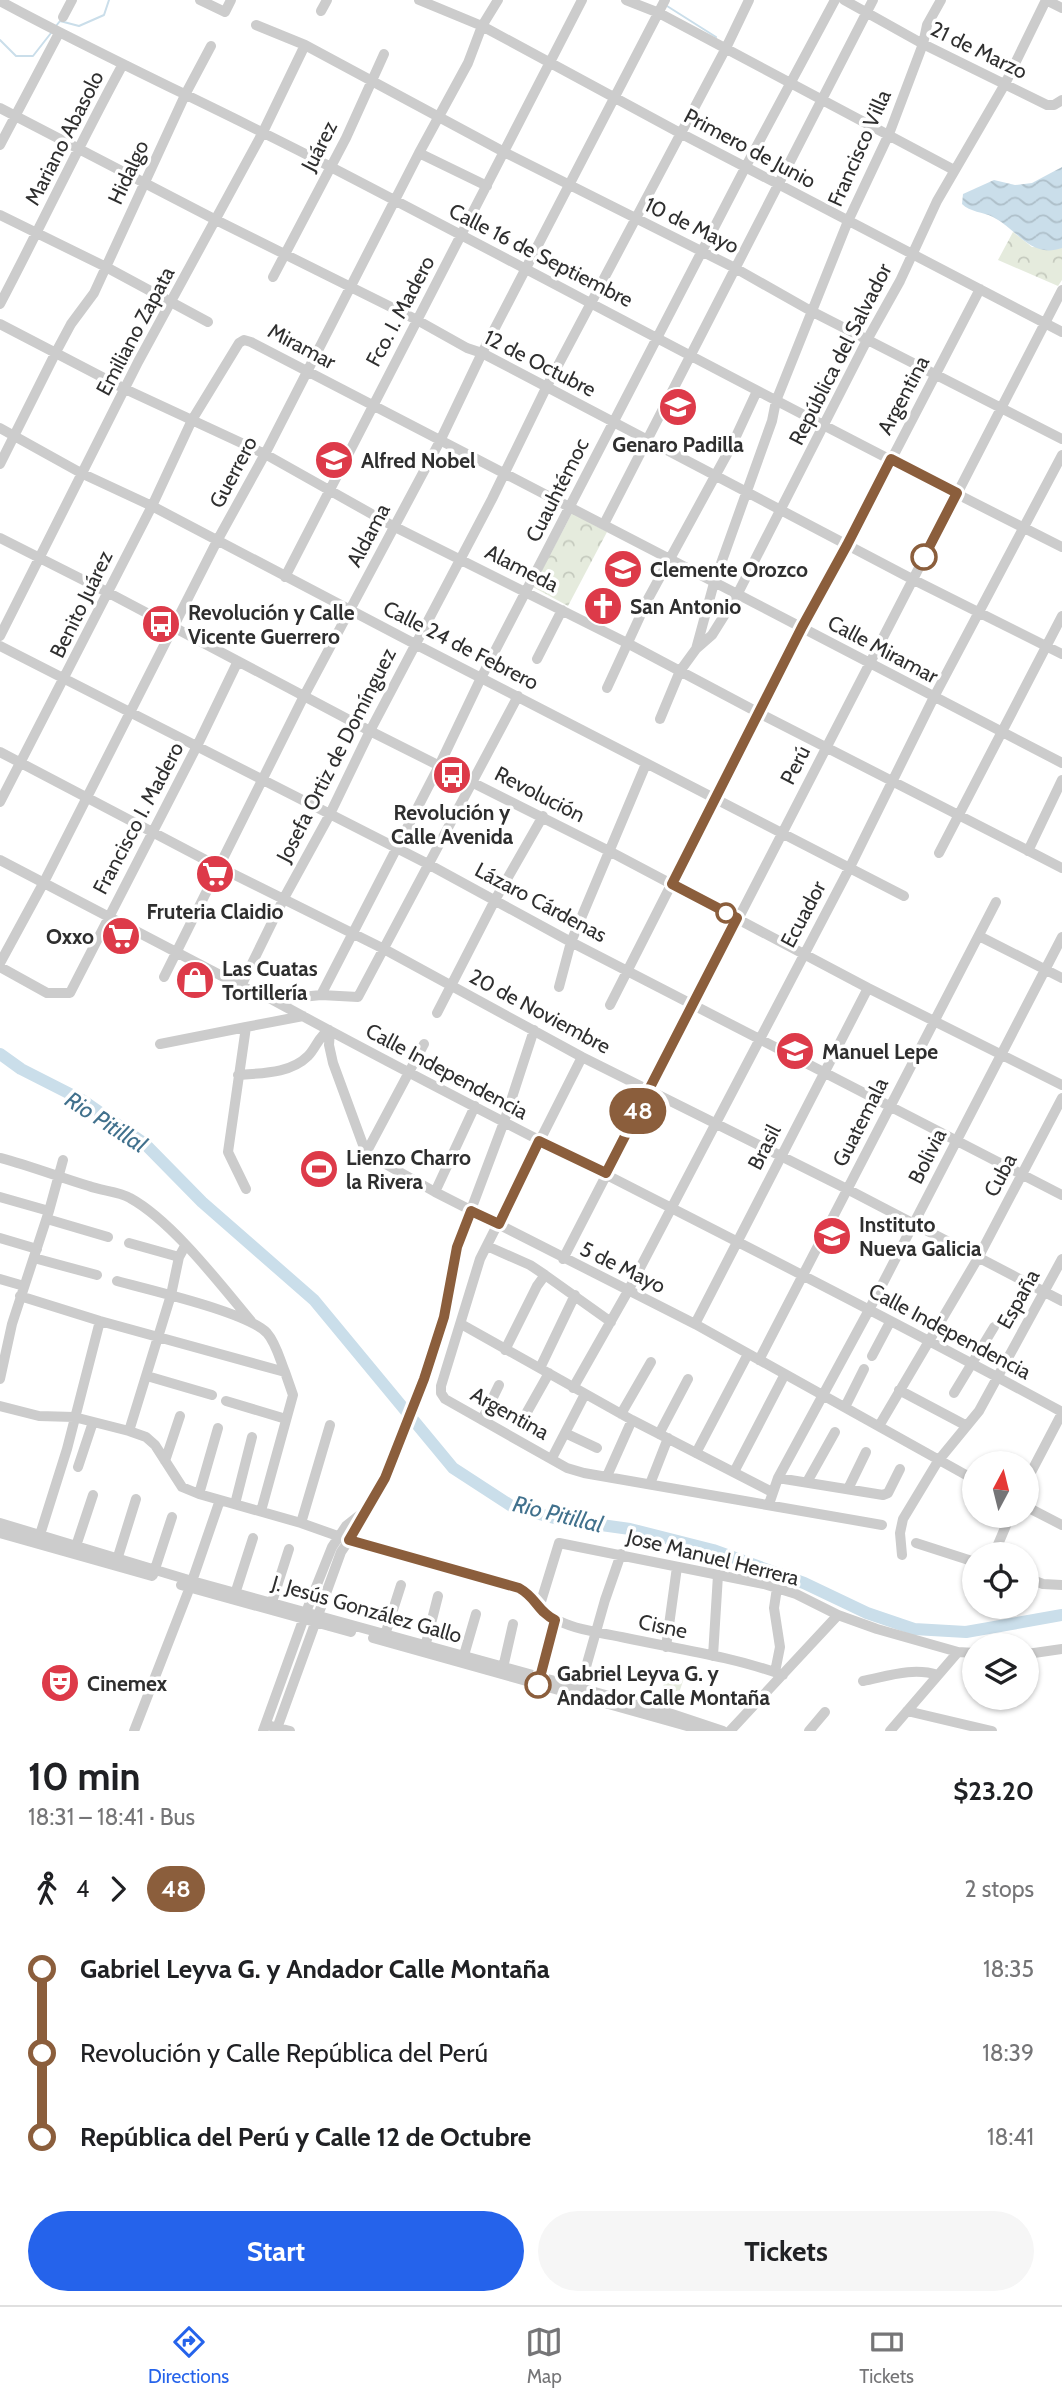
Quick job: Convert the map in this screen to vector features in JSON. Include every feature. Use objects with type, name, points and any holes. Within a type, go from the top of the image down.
[{"type":"street","points":[[63,18],[72,0]]},
{"type":"street","points":[[200,0],[225,12],[231,0]]},
{"type":"street","points":[[321,11],[327,0]]},
{"type":"street","name":"Primero de Junio","points":[[419,0],[482,26],[680,134],[1062,332]]},
{"type":"street","name":"Guerrero","points":[[0,965],[217,541],[468,63],[482,26],[498,0]]},
{"type":"street","name":"Fco. I. Madero","points":[[285,577],[582,0]]},
{"type":"street","points":[[626,0],[659,13],[954,170]]},
{"type":"street","name":"Aldama","points":[[164,977],[304,696],[440,441],[482,353],[665,0]]},
{"type":"street","name":"Josefa Ortiz de Domínguez","points":[[241,986],[546,388],[593,303],[749,0]]},
{"type":"street","name":"Cuauhtémoc","points":[[321,995],[440,764],[481,678],[745,167],[835,0]]},
{"type":"street","name":"21 de Marzo","points":[[844,0],[923,44],[1047,105],[1054,105],[1062,100]]},
{"type":"street","points":[[604,524],[873,0]]},
{"type":"street","name":"Francisco Villa","points":[[695,649],[714,583],[772,421],[776,401],[848,221],[889,134],[923,44],[927,25],[941,0]]},
{"type":"street","points":[[1046,0],[1062,8]]},
{"type":"street","name":"República del Salvador","points":[[660,719],[680,671],[695,649],[712,635],[737,595],[954,170],[1005,84],[1046,0]]},
{"type":"street","name":"Calle 16 de Septiembre","points":[[0,1],[331,167],[824,426],[1062,547]]},
{"type":"street","name":"10 de Mayo","points":[[256,26],[305,45],[504,152],[735,268],[811,311],[1062,439]]},
{"type":"street","points":[[0,145],[17,116],[54,30]]},
{"type":"street","name":"Emiliano Zapata","points":[[0,636],[81,473],[216,220],[305,45]]},
{"type":"street","name":"Hidalgo","points":[[0,464],[71,324],[93,293],[186,93],[211,46]]},
{"type":"street","name":"Juárez","points":[[273,277],[331,167],[384,54]]},
{"type":"street","name":"Mariano Abasolo","points":[[0,304],[123,64]]},
{"type":"street","name":"12 de Octubre","points":[[0,108],[467,348],[482,353],[912,579],[1062,654]]},
{"type":"street","points":[[419,153],[487,187]]},
{"type":"street","points":[[0,215],[38,232],[208,322]]},
{"type":"street","name":"Argentina","points":[[610,1005],[802,627],[979,289]]},
{"type":"street","name":"Perú","points":[[563,1259],[1062,290]]},
{"type":"street","name":"Alameda","points":[[0,324],[125,389],[265,454],[393,526],[629,644],[1062,868]]},
{"type":"street","name":"Miramar","points":[[192,420],[241,341],[251,342],[463,452]]},
{"type":"street","points":[[607,688],[648,599],[732,445],[757,391]]},
{"type":"street","name":"Benito Juárez","points":[[0,802],[152,506],[192,420]]},
{"type":"street","name":"Calle 24 de Febrero","points":[[0,428],[81,473],[152,506],[904,896]]},
{"type":"street","name":"Calle Miramar","points":[[463,452],[1062,763]]},
{"type":"street","name":"Ecuador","points":[[573,1388],[628,1292],[850,867],[934,697],[1062,455]]},
{"type":"street","name":"Revolución","points":[[0,538],[1062,1086]]},
{"type":"street","points":[[537,659],[562,610]]},
{"type":"street","points":[[939,853],[1062,616]]},
{"type":"street","name":"Lázaro Cárdenas","points":[[0,646],[428,864],[571,942],[1062,1195]]},
{"type":"street","name":"Francisco I. Madero","points":[[0,965],[47,993],[70,993],[239,661]]},
{"type":"street","points":[[273,1000],[321,995],[358,997],[518,696]]},
{"type":"street","name":"20 de Noviembre","points":[[0,752],[219,867],[384,949],[582,1057],[847,1189],[1062,1301]]},
{"type":"street","points":[[559,987],[571,942],[646,764]]},
{"type":"street","points":[[1028,851],[1062,780]]},
{"type":"street","points":[[437,1013],[495,900],[543,816]]},
{"type":"street","name":"Calle Independencia","points":[[0,860],[539,1141],[803,1275],[1062,1413]]},
{"type":"street","name":"Guatemala","points":[[759,1360],[996,902]]},
{"type":"street","points":[[979,936],[1062,978]]},
{"type":"street","name":"Bolivia","points":[[769,1504],[778,1478],[869,1310],[1062,937]]},
{"type":"street","name":"Brasil","points":[[695,1324],[868,988]]},
{"type":"street","points":[[160,1044],[303,1016]]},
{"type":"street","points":[[246,1027],[228,1152],[246,1189]]},
{"type":"street","points":[[290,1731],[264,1727],[343,1538],[355,1517],[365,1511],[385,1478],[400,1442],[444,1317],[457,1247],[504,1122],[534,1030]]},
{"type":"street","points":[[238,1075],[268,1073],[295,1066],[309,1055],[320,1036],[329,1031],[333,1063],[366,1153]]},
{"type":"street","points":[[366,1153],[424,1044]]},
{"type":"street","name":"Argentina","points":[[582,1057],[480,1259],[441,1393],[445,1399],[567,1468],[882,1525]]},
{"type":"street","name":"Cuba","points":[[879,1426],[978,1258],[1062,1098]]},
{"type":"street","points":[[435,1192],[475,1106]]},
{"type":"street","name":"5 de Mayo","points":[[366,1153],[563,1259],[695,1324],[962,1473]]},
{"type":"street","points":[[1,1158],[127,1196],[141,1205],[186,1246],[251,1321],[267,1333],[293,1395],[261,1511]]},
{"type":"street","points":[[0,1379],[1,1362],[63,1160]]},
{"type":"street","points":[[0,1197],[108,1237]]},
{"type":"street","points":[[0,1238],[97,1275]]},
{"type":"street","points":[[129,1243],[179,1257]]},
{"type":"street","points":[[129,1431],[171,1296],[179,1257],[186,1246]]},
{"type":"street","points":[[486,1246],[530,1265],[611,1322]]},
{"type":"street","name":"España","points":[[902,1555],[900,1533],[903,1520],[938,1461],[979,1411],[1062,1259]]},
{"type":"street","points":[[505,1350],[545,1275]]},
{"type":"street","points":[[0,1279],[22,1291],[100,1321],[285,1372]]},
{"type":"street","points":[[117,1281],[251,1321]]},
{"type":"street","points":[[527,1412],[575,1295]]},
{"type":"street","points":[[0,1321],[12,1324]]},
{"type":"street","points":[[39,1539],[67,1449],[100,1321]]},
{"type":"street","points":[[872,1356],[890,1322]]},
{"type":"street","points":[[461,1324],[573,1388],[772,1493]]},
{"type":"street","points":[[954,1393],[994,1327]]},
{"type":"street","points":[[696,1453],[748,1354]]},
{"type":"street","points":[[621,1414],[651,1362]]},
{"type":"street","points":[[845,1407],[864,1369]]},
{"type":"street","points":[[734,1472],[785,1374]]},
{"type":"street","points":[[147,1376],[212,1395]]},
{"type":"street","points":[[650,1484],[664,1436],[688,1379]]},
{"type":"street","points":[[482,1420],[499,1385]]},
{"type":"street","points":[[899,1390],[967,1426]]},
{"type":"street","points":[[552,1458],[585,1394]]},
{"type":"street","points":[[226,1401],[286,1419]]},
{"type":"street","points":[[0,1406],[39,1416],[93,1422],[146,1437],[155,1445],[182,1486],[199,1494],[218,1428]]},
{"type":"street","points":[[1040,1455],[1062,1413]]},
{"type":"street","points":[[164,1461],[180,1416]]},
{"type":"street","points":[[607,1476],[632,1420]]},
{"type":"street","points":[[78,1467],[93,1422]]},
{"type":"street","points":[[301,1523],[330,1425]]},
{"type":"street","points":[[807,1482],[835,1432]]},
{"type":"street","points":[[565,1433],[597,1448]]},
{"type":"street","points":[[235,1504],[252,1437]]},
{"type":"street","points":[[848,1489],[866,1452]]},
{"type":"street","points":[[778,1478],[885,1495],[900,1469]]},
{"type":"street","name":"Cisne","points":[[199,1494],[519,1588],[530,1594],[546,1615],[596,1633],[713,1656],[779,1673]]},
{"type":"street","points":[[74,1550],[93,1495]]},
{"type":"street","points":[[116,1562],[136,1499]]},
{"type":"street","points":[[134,1731],[191,1584],[220,1500]]},
{"type":"street","points":[[1040,1514],[1062,1525]]},
{"type":"street","points":[[153,1573],[172,1517]]},
{"type":"street","name":"J. Jesús González Gallo","points":[[0,1522],[39,1539],[191,1584],[579,1692],[694,1720],[723,1731]]},
{"type":"street","name":"J. Jesús González Gallo","points":[[0,1533],[39,1539]]},
{"type":"street","points":[[234,1596],[253,1538]]},
{"type":"street","name":"Jose Manuel Herrera","points":[[539,1608],[559,1543],[777,1588],[796,1594],[838,1615],[962,1652]]},
{"type":"street","points":[[916,1543],[962,1558]]},
{"type":"street","points":[[272,1602],[289,1549]]},
{"type":"street","points":[[579,1692],[621,1554]]},
{"type":"street","points":[[666,1647],[677,1567]]},
{"type":"street","points":[[713,1656],[718,1575]]},
{"type":"street","points":[[1039,1582],[1062,1585]]},
{"type":"street","points":[[384,1637],[401,1585]]},
{"type":"street","points":[[777,1588],[774,1608],[780,1647],[779,1673]]},
{"type":"street","name":"J. Jesús González Gallo","points":[[234,1596],[272,1602],[310,1617]]},
{"type":"street","points":[[425,1649],[438,1596]]},
{"type":"street","points":[[462,1660],[476,1614]]},
{"type":"street","points":[[730,1731],[779,1673],[838,1615]]},
{"type":"street","points":[[276,1729],[310,1617]]},
{"type":"street","points":[[539,1681],[555,1620]]},
{"type":"street","points":[[503,1671],[513,1624]]},
{"type":"street","points":[[1039,1652],[1062,1649]]},
{"type":"street","points":[[890,1731],[958,1652]]},
{"type":"street","points":[[863,1681],[912,1671],[938,1675]]},
{"type":"street","name":"J. Jesús González Gallo","points":[[579,1692],[687,1728],[705,1731]]},
{"type":"street","points":[[907,1711],[968,1728],[992,1731]]},
{"type":"street","points":[[809,1731],[825,1712]]},
{"type":"green space","points":[[1013,232],[1032,247],[1062,248],[1062,280],[1058,286],[998,260]]},
{"type":"green space","points":[[572,513],[607,532],[568,606],[533,587]]},
{"type":"green space","points":[[668,1670],[685,1675],[676,1702],[660,1697]]},
{"type":"water","points":[[1062,167],[1062,248],[1042,250],[1025,242],[993,217],[962,204],[963,194],[994,180],[1015,185],[1032,183]]},
{"type":"waterway","points":[[56,26],[60,21],[79,26],[104,15],[109,0]]},
{"type":"waterway","points":[[667,6],[716,37]]},
{"type":"waterway","points":[[0,40],[16,56],[33,56],[51,33]]},
{"type":"waterway","name":"Rio Pitillal","points":[[0,1054],[21,1069],[82,1100],[145,1144],[202,1202],[314,1300],[453,1468],[513,1507],[558,1519],[630,1529],[713,1550],[804,1583],[867,1613],[914,1629],[966,1632],[1062,1615]]},
{"type":"bus line","name":"48","points":[[538,1685],[555,1620],[539,1608],[530,1594],[519,1588],[349,1540],[385,1478],[424,1379],[444,1317],[457,1247],[471,1211],[499,1224],[539,1141],[606,1173],[737,918],[672,884],[802,627],[891,459],[957,493],[924,557]]},
{"type":"place","name":"Genaro Padilla","points":[[678,407]]},
{"type":"place","name":"Alfred Nobel","points":[[334,460]]},
{"type":"place","name":"Clemente Orozco","points":[[623,569]]},
{"type":"place","name":"San Antonio","points":[[603,606]]},
{"type":"place","name":"Revolución y Calle Vicente Guerrero","points":[[161,624]]},
{"type":"place","name":"Revolución y Calle Avenida","points":[[452,775]]},
{"type":"place","name":"Fruteria Claidio","points":[[215,874]]},
{"type":"place","name":"Oxxo","points":[[121,936]]},
{"type":"place","name":"Las Cuatas Tortillería","points":[[195,980]]},
{"type":"place","name":"Manuel Lepe","points":[[795,1051]]},
{"type":"place","name":"Lienzo Charro la Rivera","points":[[319,1169]]},
{"type":"place","name":"Instituto Nueva Galicia","points":[[832,1236]]},
{"type":"place","name":"Cinemex","points":[[60,1683]]},
{"type":"place","name":"Gabriel Leyva G. y Andador Calle Montaña","points":[[538,1685]]}]
